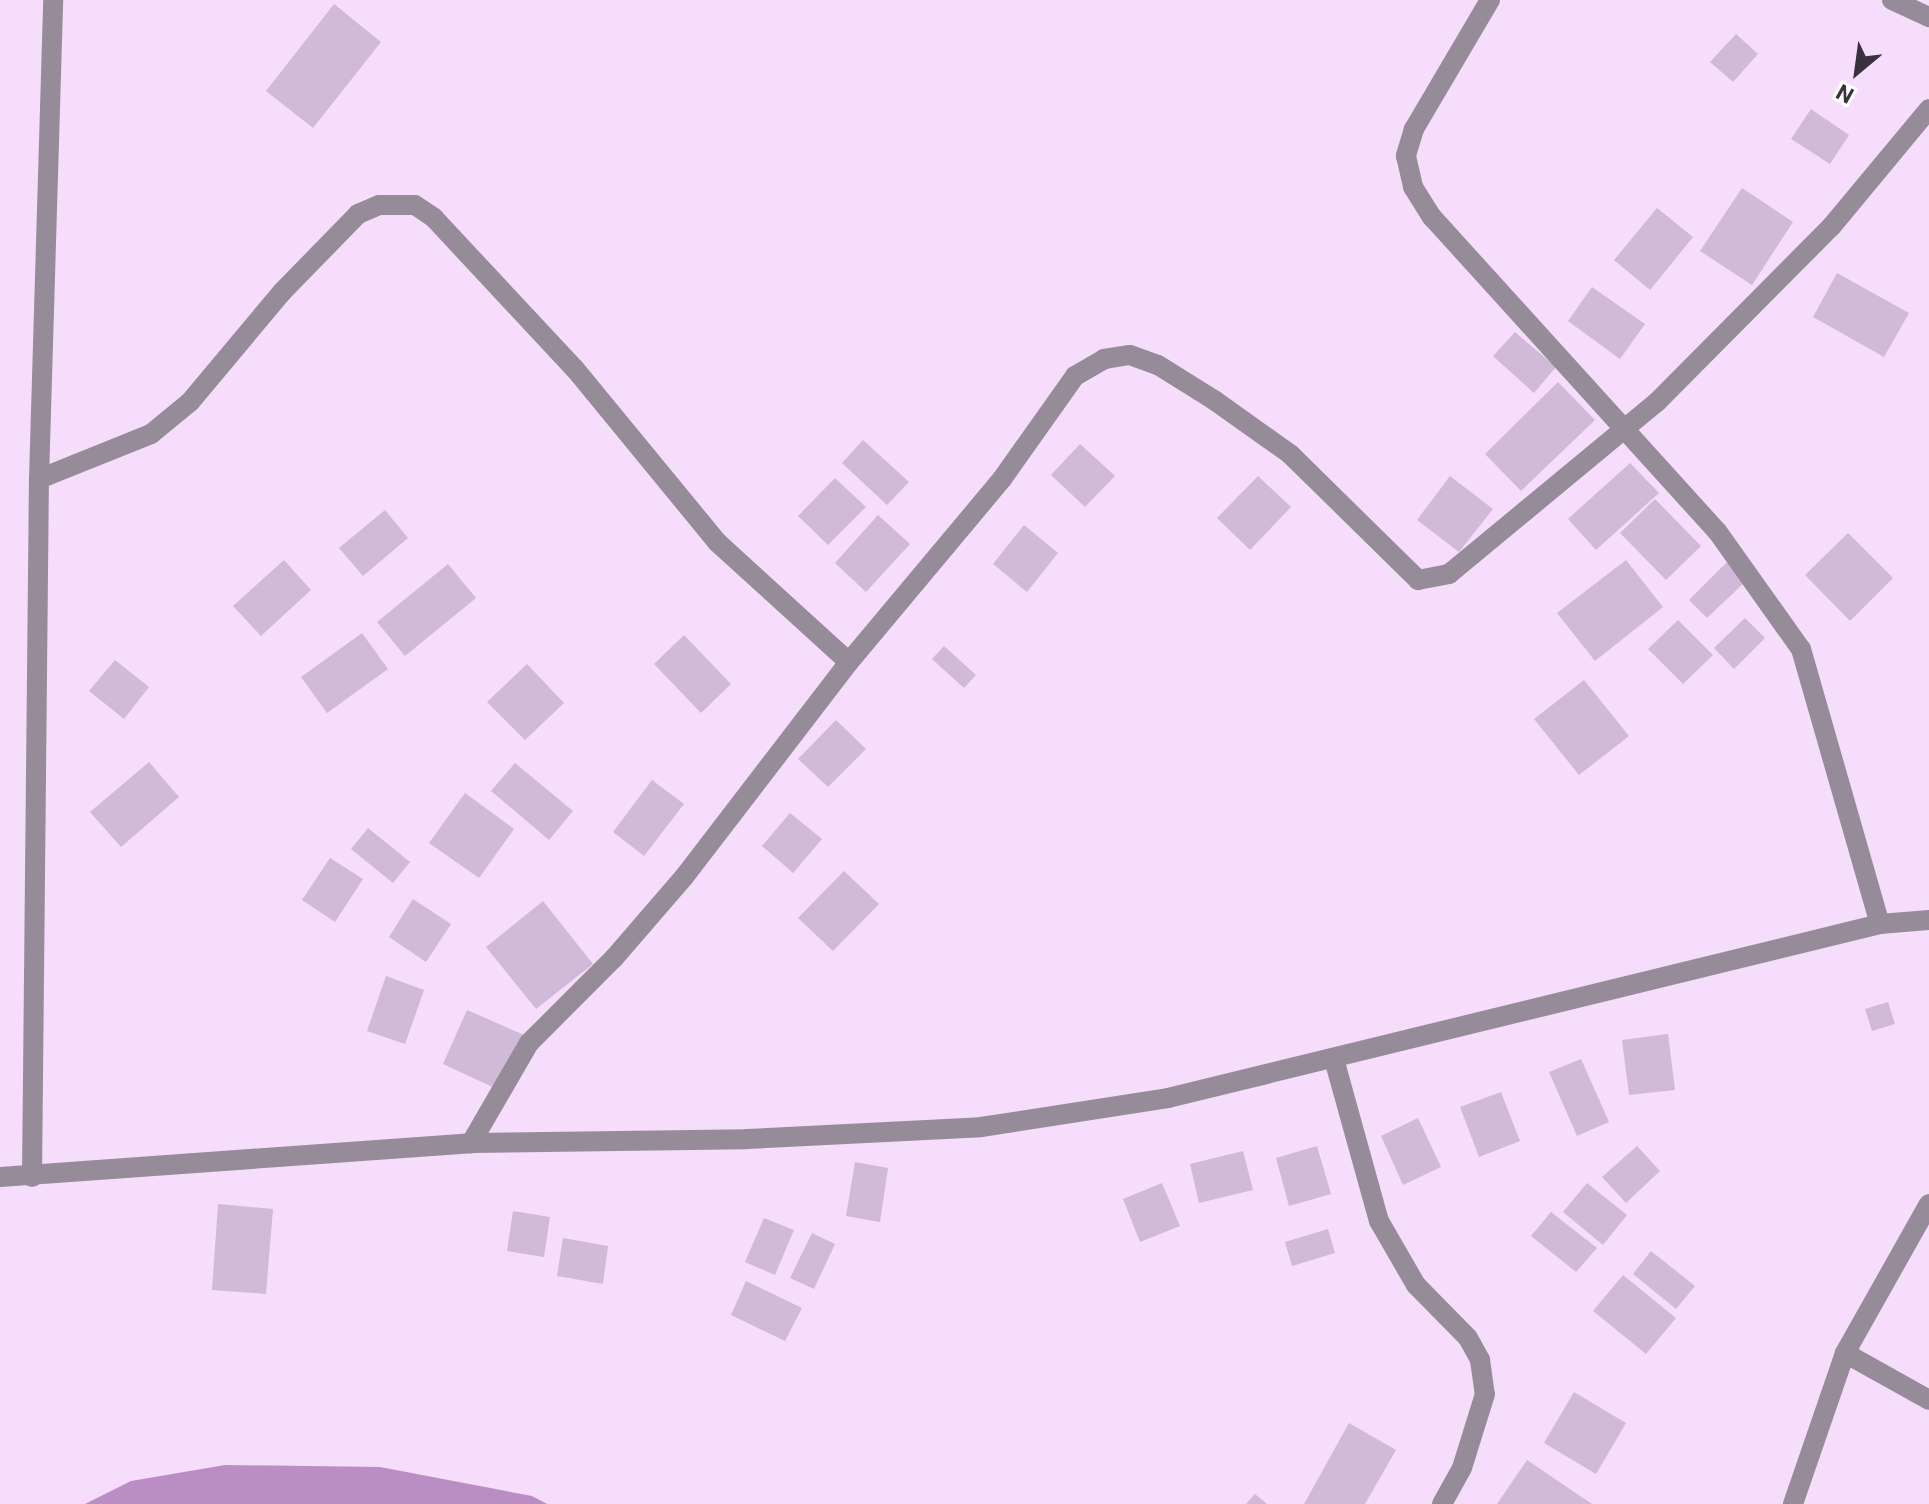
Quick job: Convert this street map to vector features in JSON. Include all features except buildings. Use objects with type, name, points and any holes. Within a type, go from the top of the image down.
[{"type":"street","points":[[32,1177],[39,479],[53,0]]},
{"type":"street","points":[[1490,0],[1414,129],[1406,156],[1413,187],[1432,217],[1717,531],[1801,649],[1880,924]]},
{"type":"street","points":[[1892,0],[1929,17]]},
{"type":"street","points":[[471,1143],[529,1043],[684,877],[849,662],[1002,479],[1075,376],[1104,359],[1130,355],[1158,365],[1290,454],[1418,580],[1449,574],[1657,402],[1800,259],[1929,109]]},
{"type":"street","points":[[39,479],[151,434],[190,402],[282,292],[358,214],[379,205],[415,205],[434,218],[575,369],[717,542],[849,662]]},
{"type":"street","points":[[0,1177],[471,1143],[747,1139],[981,1127],[1168,1098],[1880,924],[1929,920]]},
{"type":"street","points":[[1334,1059],[1379,1221],[1416,1285],[1468,1338],[1480,1360],[1485,1394],[1462,1468],[1442,1504]]},
{"type":"street","points":[[1793,1504],[1845,1353],[1929,1204]]},
{"type":"street","points":[[1845,1353],[1929,1400]]},
{"type":"shaded area","points":[[225,1465],[380,1467],[532,1496],[547,1504],[85,1504],[131,1481]]}]
